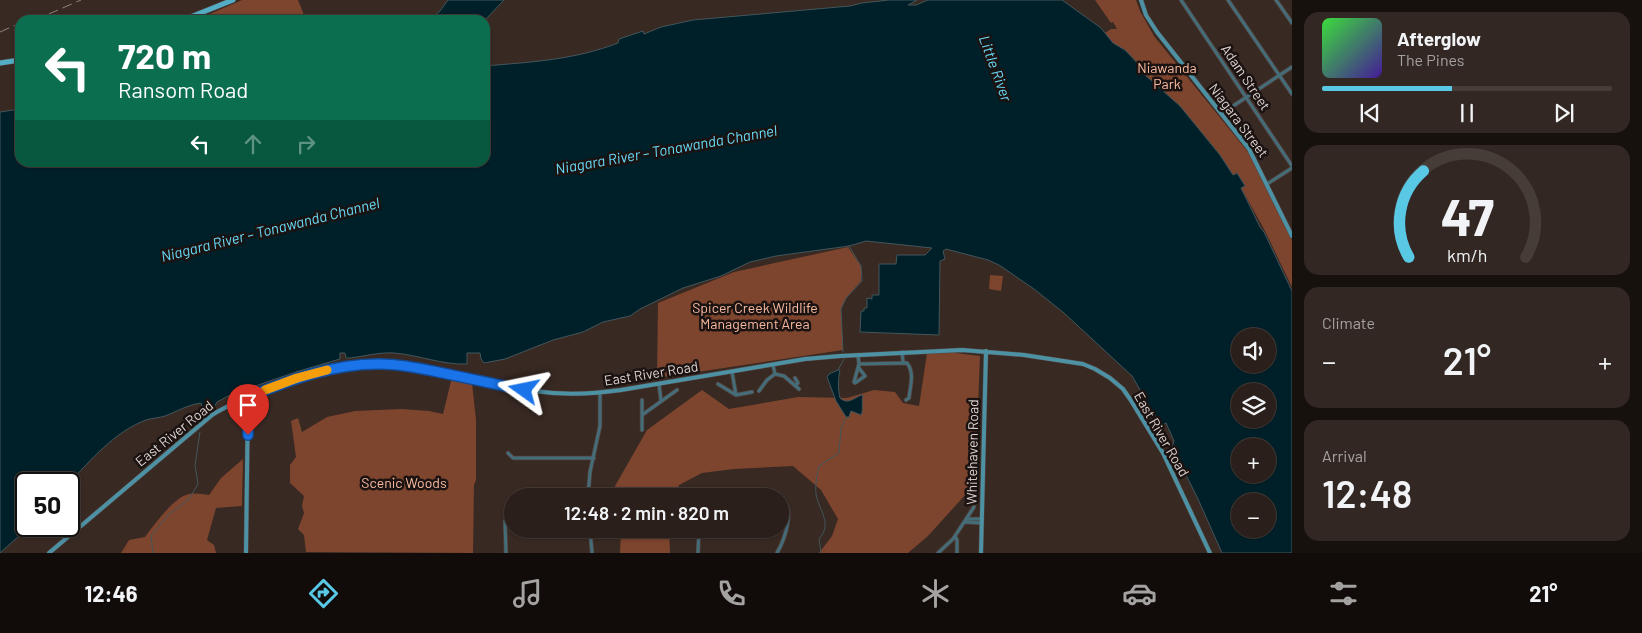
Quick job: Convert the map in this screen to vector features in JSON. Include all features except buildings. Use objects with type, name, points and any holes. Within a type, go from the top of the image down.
[{"type":"main road","points":[[196,15],[233,0]]},
{"type":"main road","name":"Niagara Street","points":[[1140,0],[1146,15],[1157,32],[1249,149],[1292,236]]},
{"type":"main road","points":[[0,63],[15,61]]},
{"type":"main road","name":"East River Road","points":[[49,553],[209,417],[248,397],[318,372],[354,365],[380,364],[430,370],[532,391],[600,392],[814,358],[962,350],[986,351],[1083,364],[1100,371],[1115,381],[1130,399],[1163,453],[1210,553]]},
{"type":"main road","name":"Whitehaven Road","points":[[981,553],[986,351]]},
{"type":"main road","points":[[246,553],[248,397]]},
{"type":"street","name":"Adam Street","points":[[1181,0],[1292,167]]},
{"type":"street","points":[[1228,0],[1292,94]]},
{"type":"street","points":[[1276,0],[1292,23]]},
{"type":"street","points":[[1221,114],[1292,67]]},
{"type":"street","points":[[1267,184],[1292,167]]},
{"type":"street","points":[[902,352],[903,362]]},
{"type":"street","points":[[858,355],[859,366],[855,383],[865,376],[859,366]]},
{"type":"street","points":[[859,366],[907,363],[911,368],[912,375],[906,400]]},
{"type":"street","points":[[774,365],[775,374]]},
{"type":"street","points":[[732,372],[736,395]]},
{"type":"street","points":[[759,390],[766,380],[775,374],[780,374],[791,380],[797,387],[796,376],[791,380]]},
{"type":"street","points":[[659,384],[662,401]]},
{"type":"street","points":[[718,384],[736,395],[752,392]]},
{"type":"street","points":[[642,415],[677,390]]},
{"type":"street","points":[[588,488],[600,426],[600,392]]},
{"type":"street","points":[[642,400],[642,430]]},
{"type":"street","points":[[508,453],[513,458],[594,458]]},
{"type":"street","points":[[938,553],[955,536],[974,507]]},
{"type":"street","points":[[965,520],[982,521]]},
{"type":"street","points":[[955,536],[957,540],[957,553]]},
{"type":"street","points":[[506,538],[506,553]]},
{"type":"street","points":[[591,538],[592,553]]},
{"type":"street","points":[[698,553],[699,538]]},
{"type":"street","points":[[777,553],[782,538]]},
{"type":"green space","points":[[242,0],[298,0],[304,15],[208,15]]},
{"type":"green space","name":"Niawanda Park","points":[[1095,0],[1136,0],[1154,36],[1248,152],[1292,240],[1292,287],[1264,229],[1241,188],[1245,185],[1237,173],[1233,175],[1220,155],[1180,106],[1145,75],[1142,68],[1125,50],[1113,43],[1105,33],[1111,29],[1117,29]]},
{"type":"green space","name":"Spicer Creek Wildlife Management Area","points":[[848,247],[861,266],[861,281],[846,298],[841,309],[843,350],[657,378],[658,303],[734,272]]},
{"type":"green space","points":[[990,275],[1003,276],[1001,291],[989,289]]},
{"type":"green space","points":[[927,353],[956,353],[980,356],[975,484],[928,536],[908,553],[819,553],[832,536],[838,519],[821,490],[793,466],[734,469],[702,473],[679,485],[678,488],[615,488],[647,430],[702,390],[729,409],[798,397],[847,398],[874,390],[895,392],[903,403],[919,406]]},
{"type":"green space","name":"Scenic Woods","points":[[452,377],[465,379],[472,383],[476,420],[473,553],[306,552],[304,535],[298,529],[304,513],[302,506],[304,496],[290,483],[290,465],[296,457],[291,421],[298,418],[302,432],[327,417],[355,411],[402,409],[443,414]]},
{"type":"green space","points":[[243,459],[242,506],[216,508],[207,540],[214,545],[216,553],[121,553],[129,540],[145,537],[164,513],[181,498],[192,494],[209,495],[221,478]]},
{"type":"green space","points":[[621,538],[669,538],[670,553],[620,553]]},
{"type":"water","points":[[448,0],[504,0],[490,15],[435,15]]},
{"type":"water","points":[[889,0],[917,0],[908,5],[916,5],[928,0],[1062,0],[1101,28],[1113,43],[1125,50],[1142,68],[1145,75],[1180,106],[1220,155],[1233,175],[1237,173],[1245,186],[1241,188],[1292,291],[1292,553],[1222,553],[1172,447],[1174,441],[1166,423],[1161,426],[1132,376],[1064,313],[999,265],[988,260],[946,249],[943,251],[945,259],[940,261],[939,335],[860,332],[861,311],[867,308],[867,298],[872,299],[872,295],[879,295],[879,264],[896,264],[897,255],[925,255],[932,248],[866,241],[849,246],[776,256],[750,262],[721,276],[683,288],[640,309],[630,316],[603,322],[583,332],[553,340],[505,359],[484,363],[480,353],[467,353],[467,364],[458,364],[394,353],[346,358],[345,353],[340,353],[340,359],[232,394],[217,402],[213,409],[203,410],[201,403],[165,416],[146,420],[134,425],[113,439],[79,472],[15,472],[15,537],[18,537],[0,553],[0,112],[15,110],[15,167],[490,167],[490,66],[569,57],[602,49],[618,43],[619,39],[643,31],[644,34],[661,27],[693,20],[850,6]]},
{"type":"water","points":[[840,370],[838,384],[840,398],[849,401],[863,395],[861,415],[851,411],[849,417],[846,417],[836,401],[827,377]]},
{"type":"waterway","points":[[843,352],[841,309],[846,298],[862,281],[861,266],[849,246]]},
{"type":"waterway","points":[[838,370],[844,359]]},
{"type":"waterway","points":[[821,553],[819,539],[825,528],[825,522],[816,494],[817,476],[819,466],[839,453],[841,428],[846,418]]},
{"type":"waterway","points":[[153,553],[151,536],[168,515],[189,499],[198,484],[195,465],[200,432]]},
{"type":"railway","points":[[46,15],[81,0]]},
{"type":"railway","points":[[0,32],[15,25]]},
{"type":"slow traffic","points":[[265,390],[297,378],[327,370]]},
{"type":"route","points":[[248,435],[248,397],[297,378],[354,365],[386,364],[410,367],[524,390]]},
{"type":"water label","name":"Little River","points":[[996,68]]},
{"type":"water label","name":"Niagara River – Tonawanda Channel","points":[[666,149]]},
{"type":"water label","name":"Niagara River – Tonawanda Channel","points":[[270,229]]}]
